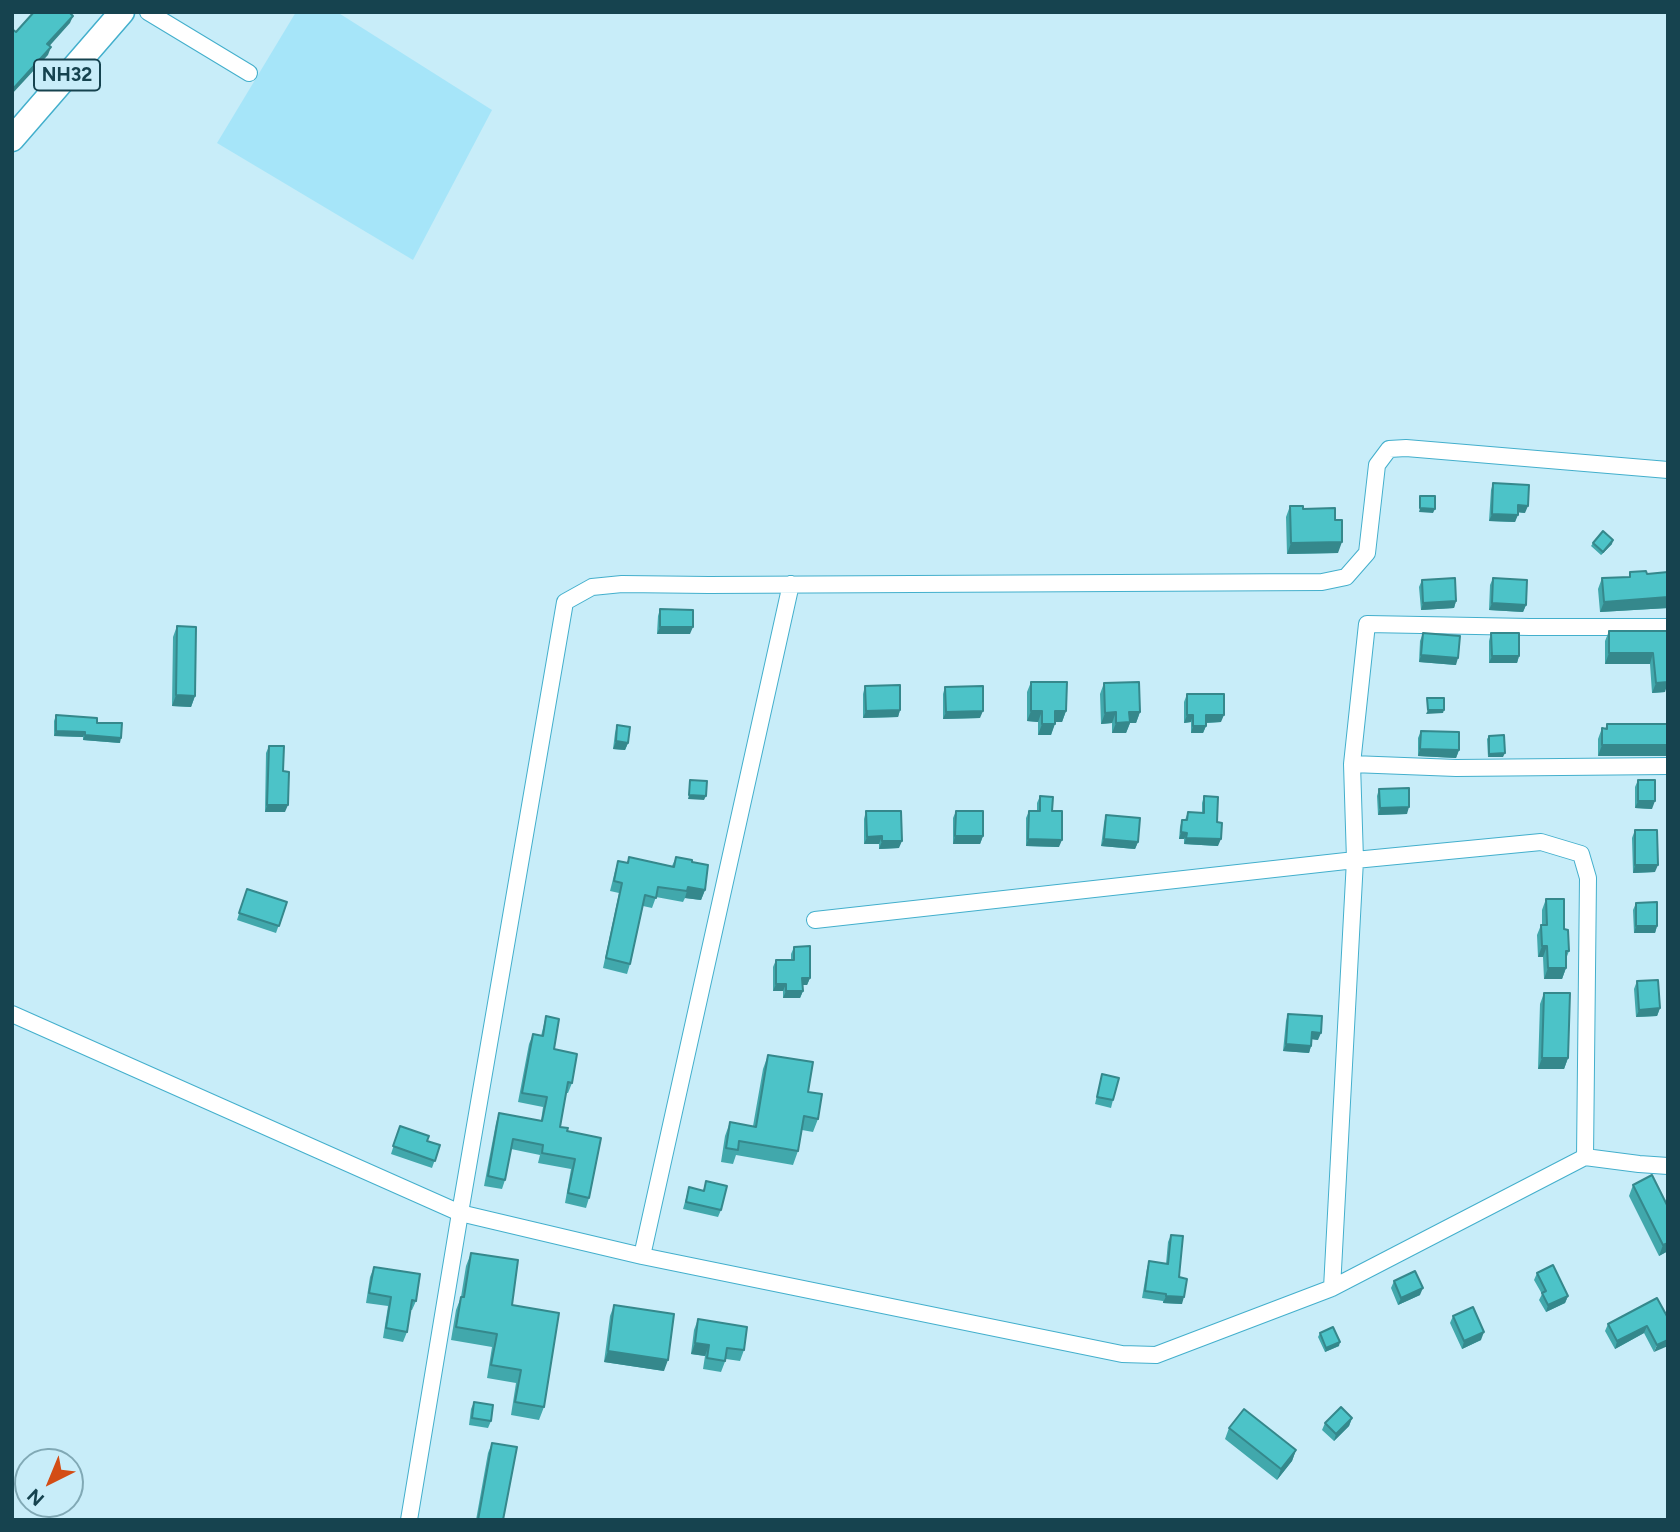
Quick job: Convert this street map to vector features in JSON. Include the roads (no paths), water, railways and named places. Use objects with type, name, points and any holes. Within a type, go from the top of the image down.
[{"type":"highway","name":"NH32","points":[[12,139],[122,12]]},
{"type":"street","points":[[148,12],[249,73]]},
{"type":"street","points":[[409,1520],[565,602],[592,587],[622,584],[1322,582],[1346,577],[1367,553],[1377,465],[1389,449],[1406,448],[1668,470]]},
{"type":"street","points":[[642,1256],[791,584]]},
{"type":"street","points":[[1332,1288],[1355,860],[1352,764],[1367,624],[1668,627]]},
{"type":"street","points":[[1352,764],[1456,768],[1668,766]]},
{"type":"street","points":[[815,920],[1541,842],[1581,854],[1588,878],[1586,1157]]},
{"type":"street","points":[[12,1014],[460,1213],[642,1256],[1122,1354],[1156,1355],[1332,1288],[1586,1157],[1668,1166]]}]
